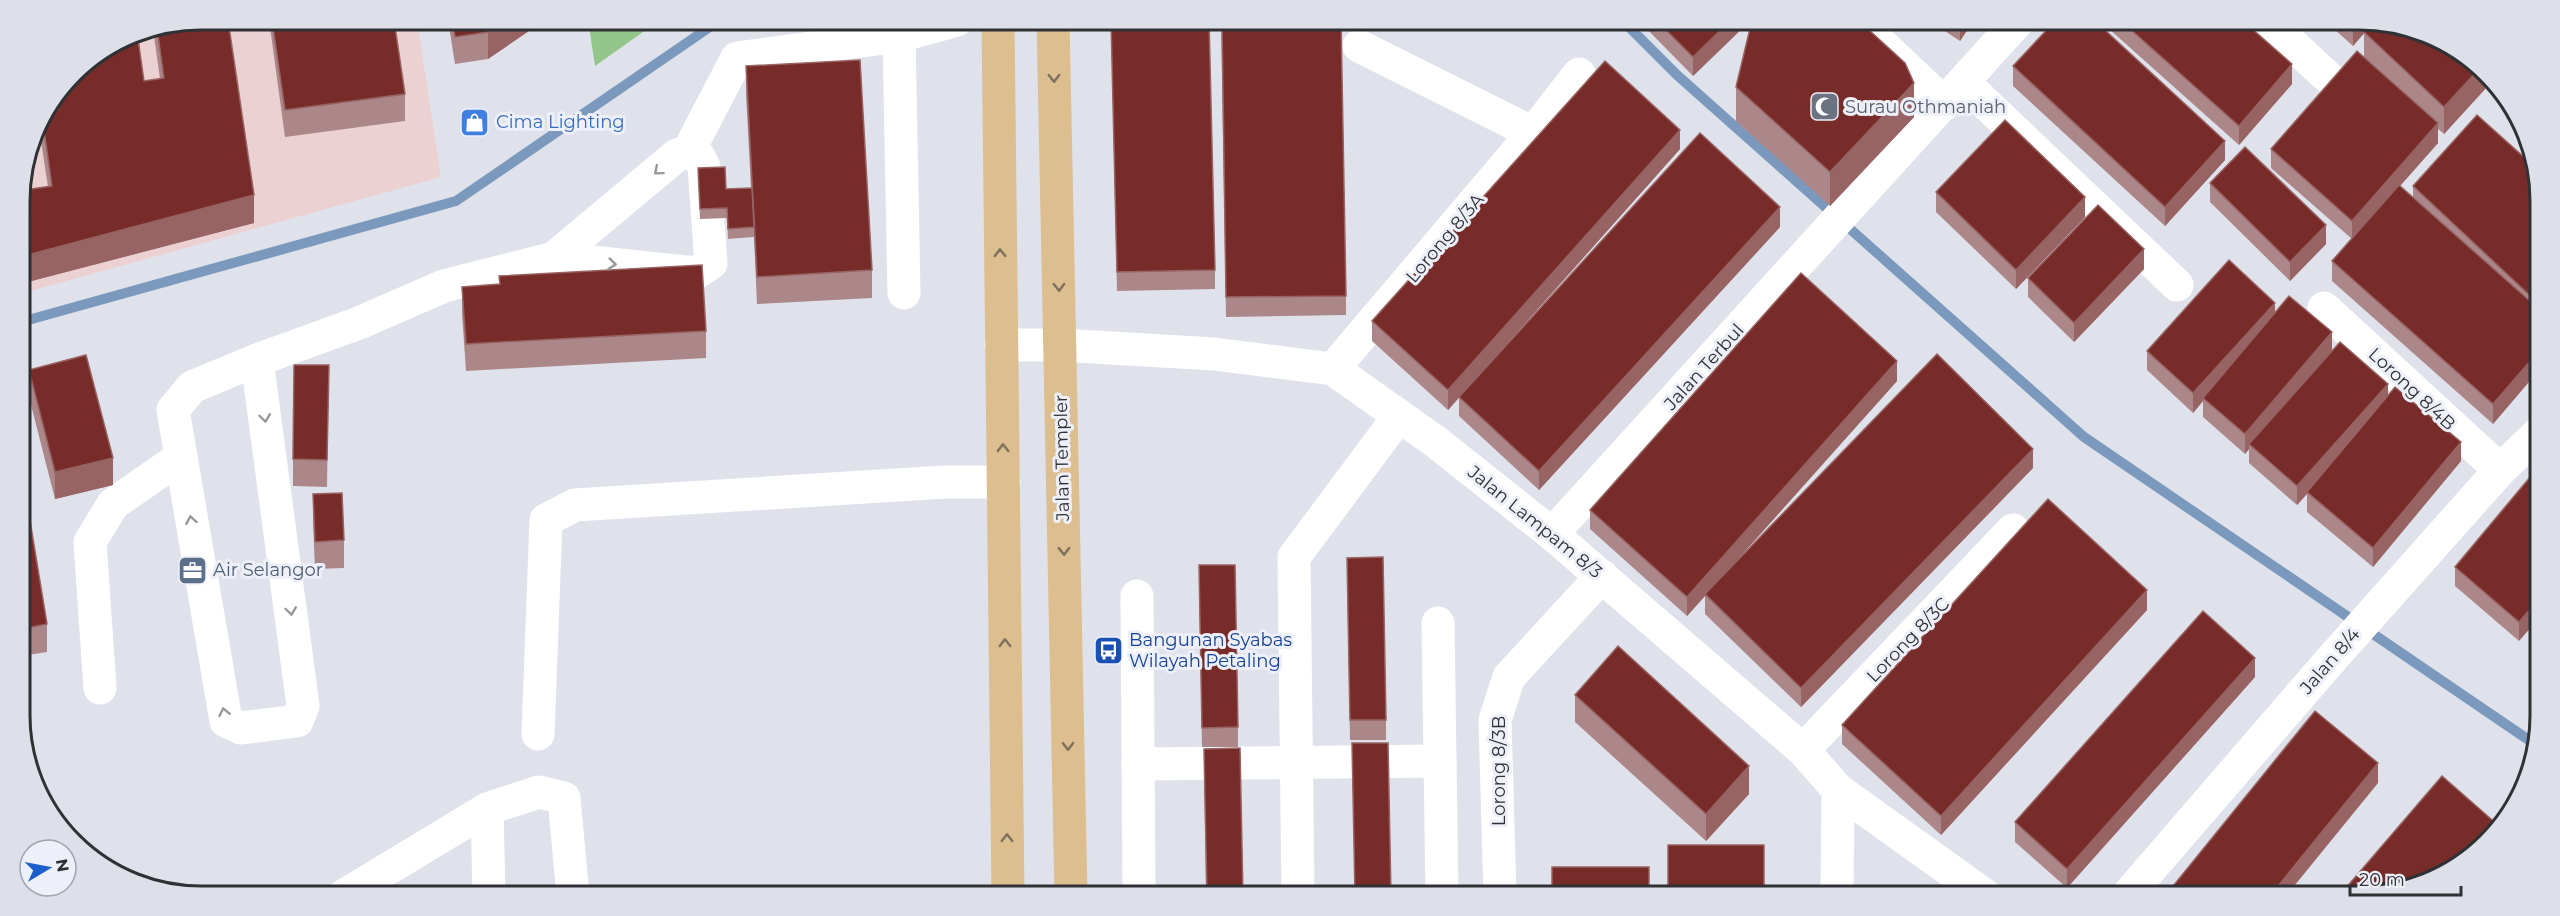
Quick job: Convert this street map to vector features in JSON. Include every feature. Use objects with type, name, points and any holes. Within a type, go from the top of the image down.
[{"type":"main road","points":[[998,30],[1008,886]]},
{"type":"main road","name":"Jalan Templer","points":[[1053,30],[1071,886]]},
{"type":"street","points":[[688,152],[737,58],[899,36],[921,30]]},
{"type":"street","points":[[1869,30],[1954,93],[2177,285]]},
{"type":"street","name":"Jalan Terbul","points":[[1552,534],[2010,30]]},
{"type":"street","points":[[2277,30],[2331,80]]},
{"type":"street","points":[[899,36],[904,293]]},
{"type":"street","points":[[1359,46],[1533,133]]},
{"type":"street","name":"Lorong 8/3A","points":[[1333,369],[1533,133],[1578,74]]},
{"type":"street","points":[[257,360],[303,706],[297,721],[241,728],[226,721],[173,410],[192,387],[257,360],[359,323],[444,286],[554,258],[696,273],[711,263],[704,167],[699,157],[688,152],[677,155],[554,258]]},
{"type":"street","name":"Lorong 8/4B","points":[[2324,308],[2500,470]]},
{"type":"street","name":"Jalan Lampam 8/3","points":[[1001,345],[1060,345],[1214,354],[1333,369],[1436,442],[1552,534],[1803,750],[1838,790],[1972,886]]},
{"type":"street","points":[[1298,886],[1294,557],[1400,416]]},
{"type":"street","name":"Jalan 8/4","points":[[2136,886],[2329,662],[2500,470],[2530,442]]},
{"type":"street","points":[[100,688],[90,542],[113,504],[181,457]]},
{"type":"street","points":[[538,734],[546,520],[575,505],[945,482],[1004,482]]},
{"type":"street","name":"Lorong 8/3C","points":[[1803,750],[2013,530]]},
{"type":"street","name":"Lorong 8/3B","points":[[1500,886],[1496,720],[1509,677],[1602,576]]},
{"type":"street","points":[[1137,596],[1139,886]]},
{"type":"street","points":[[1438,623],[1442,886]]},
{"type":"street","points":[[1138,764],[1440,761]]},
{"type":"street","points":[[1838,790],[1838,886]]},
{"type":"street","points":[[361,886],[487,809],[538,792],[564,798],[572,886]]},
{"type":"street","points":[[487,809],[489,886]]},
{"type":"shaded area","points":[[190,30],[419,30],[441,177],[30,291],[30,190],[33,168],[43,136],[59,106],[80,80],[106,59],[146,39]]},
{"type":"green space","points":[[590,30],[646,30],[595,66]]},
{"type":"building","points":[[190,30],[229,30],[254,195],[30,254],[30,189],[52,186],[44,133],[72,88],[97,65],[138,42],[144,81],[164,78],[158,36]]},
{"type":"building","points":[[273,30],[395,30],[405,94],[285,110]]},
{"type":"building","points":[[454,30],[491,30],[488,32],[455,37]]},
{"type":"building","points":[[1111,30],[1209,30],[1215,270],[1117,272]]},
{"type":"building","points":[[1222,30],[1341,30],[1346,296],[1226,297]]},
{"type":"building","points":[[1666,30],[1721,30],[1693,57]]},
{"type":"building","name":"Surau Othmaniah","points":[[1750,30],[1869,30],[1905,63],[1914,83],[1830,172],[1736,87]]},
{"type":"building","points":[[2047,30],[2105,30],[2225,141],[2165,207],[2013,66]]},
{"type":"building","points":[[2131,30],[2253,30],[2292,64],[2239,126]]},
{"type":"building","points":[[2381,31],[2414,39],[2454,59],[2474,74],[2444,107],[2364,32]]},
{"type":"building","points":[[2357,51],[2438,123],[2352,221],[2271,149]]},
{"type":"building","points":[[860,60],[872,270],[757,277],[746,66]]},
{"type":"building","points":[[1605,61],[1680,130],[1448,390],[1372,321]]},
{"type":"building","points":[[2477,115],[2524,157],[2529,179],[2530,201],[2530,296],[2413,186]]},
{"type":"building","points":[[2005,120],[2085,197],[2016,270],[1936,192]]},
{"type":"building","points":[[1700,133],[1780,207],[1539,471],[1459,397]]},
{"type":"building","points":[[2245,147],[2326,225],[2290,262],[2210,183]]},
{"type":"building","points":[[725,167],[726,189],[752,188],[754,227],[728,229],[727,208],[700,209],[698,168]]},
{"type":"building","points":[[2399,185],[2530,301],[2530,361],[2493,404],[2332,261]]},
{"type":"building","points":[[2098,205],[2144,249],[2074,323],[2028,278]]},
{"type":"building","points":[[2229,260],[2275,303],[2193,393],[2147,351]]},
{"type":"building","points":[[702,265],[706,331],[466,344],[462,287],[500,284],[499,276]]},
{"type":"building","points":[[1801,273],[1897,361],[1687,597],[1590,510]]},
{"type":"building","points":[[2289,296],[2332,332],[2245,434],[2203,398]]},
{"type":"building","points":[[2340,342],[2388,384],[2297,486],[2249,444]]},
{"type":"building","points":[[1937,354],[2033,449],[1801,688],[1705,594]]},
{"type":"building","points":[[86,355],[113,458],[55,472],[30,370]]},
{"type":"building","points":[[294,365],[329,365],[327,460],[293,459]]},
{"type":"building","points":[[2395,387],[2461,442],[2373,548],[2307,492]]},
{"type":"building","points":[[2530,477],[2530,609],[2519,622],[2455,567]]},
{"type":"building","points":[[342,493],[344,540],[315,542],[313,494]]},
{"type":"building","points":[[2048,499],[2147,590],[1941,816],[1842,725]]},
{"type":"building","points":[[30,521],[47,624],[30,627]]},
{"type":"building","points":[[1383,557],[1386,720],[1350,720],[1347,558]]},
{"type":"building","points":[[1199,565],[1235,565],[1238,727],[1202,728]]},
{"type":"building","points":[[2203,611],[2255,658],[2067,869],[2015,822]]},
{"type":"building","points":[[1618,646],[1749,766],[1706,814],[1575,695]]},
{"type":"building","points":[[2315,711],[2378,763],[2278,886],[2173,886]]},
{"type":"building","points":[[1352,743],[1388,743],[1391,886],[1355,886]]},
{"type":"building","points":[[1240,748],[1243,886],[1207,886],[1204,749]]},
{"type":"building","points":[[2442,776],[2493,821],[2463,851],[2424,873],[2392,883],[2348,886]]},
{"type":"building","points":[[1668,845],[1764,845],[1764,886],[1668,886]]},
{"type":"building","points":[[1552,867],[1649,867],[1649,886],[1552,886]]},
{"type":"waterway","points":[[30,319],[456,201],[705,30]]},
{"type":"waterway","points":[[1632,30],[1677,75],[2084,437],[2528,740]]},
{"type":"place","name":"Surau Othmaniah","points":[[1824,107]]},
{"type":"place","name":"Cima Lighting","points":[[475,122]]},
{"type":"place","name":"Air Selangor","points":[[192,570]]},
{"type":"place","name":"Bangunan Syabas Wilayah Petaling","points":[[1108,650]]}]
